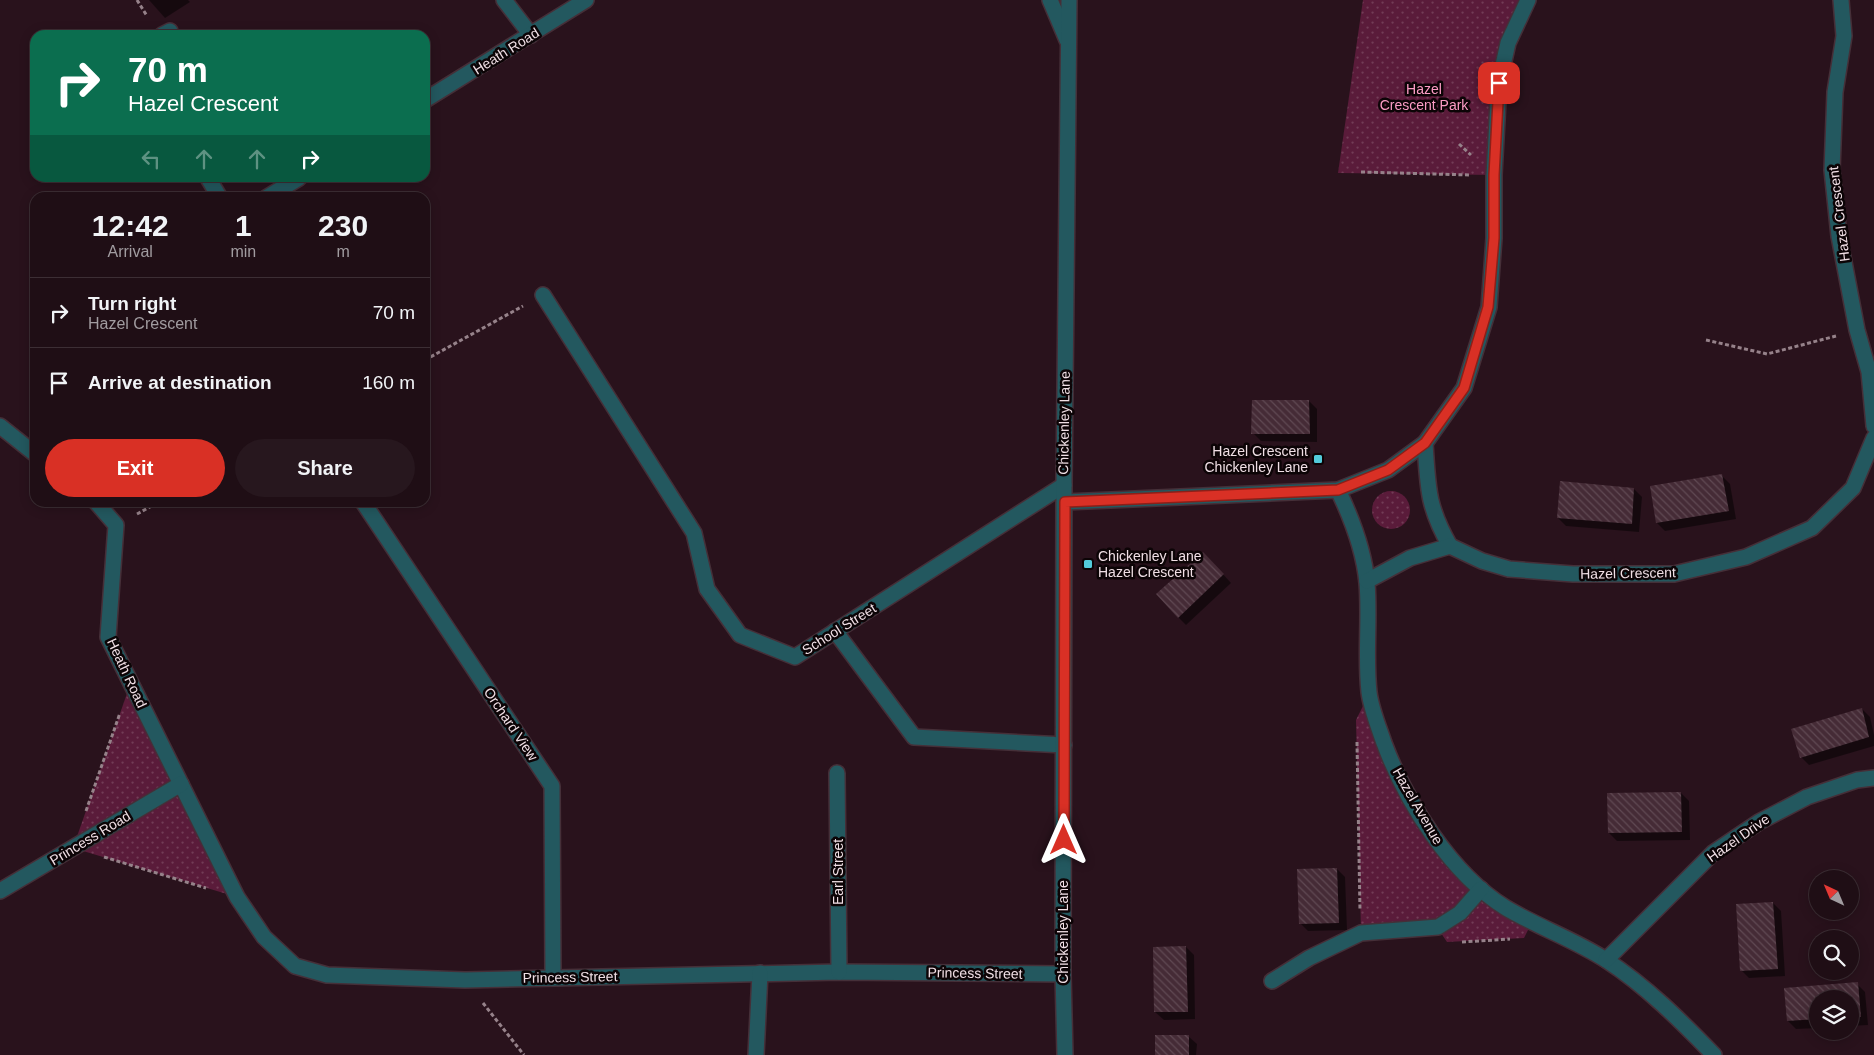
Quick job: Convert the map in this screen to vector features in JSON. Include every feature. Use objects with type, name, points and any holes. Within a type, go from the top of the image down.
[{"type":"street","points":[[504,0],[531,35]]},
{"type":"street","name":"Heath Road","points":[[430,97],[586,0]]},
{"type":"street","points":[[1050,0],[1070,48]]},
{"type":"street","name":"Chickenley Lane","points":[[1065,1055],[1063,974],[1064,486],[1070,48],[1068,0]]},
{"type":"street","points":[[1065,502],[1338,490],[1388,470],[1425,443],[1464,388],[1488,307],[1494,238],[1494,175],[1499,83],[1508,43],[1528,0]]},
{"type":"street","name":"Hazel Crescent","points":[[1841,0],[1844,36],[1835,92],[1832,170],[1838,236],[1857,330],[1870,372],[1874,426]]},
{"type":"street","points":[[276,192],[292,182]]},
{"type":"street","name":"School Street","points":[[544,296],[694,533],[707,589],[740,635],[795,656],[1064,486]]},
{"type":"street","points":[[0,426],[30,450]]},
{"type":"street","name":"Hazel Crescent","points":[[1450,546],[1482,561],[1509,570],[1573,574],[1674,574],[1746,557],[1812,528],[1853,488],[1874,438]]},
{"type":"street","points":[[1367,581],[1410,558],[1450,546],[1436,522],[1429,497],[1425,443]]},
{"type":"street","name":"Hazel Avenue","points":[[1338,490],[1355,526],[1367,581],[1369,694],[1384,744],[1403,785],[1423,819],[1448,855],[1481,889],[1504,907],[1606,960],[1677,1017],[1714,1055]]},
{"type":"street","name":"Heath Road","points":[[100,507],[116,525],[108,637],[181,784]]},
{"type":"street","name":"Orchard View","points":[[366,507],[552,786],[553,978]]},
{"type":"street","points":[[835,631],[914,737],[1064,745]]},
{"type":"street","name":"Earl Street","points":[[837,773],[839,972]]},
{"type":"street","name":"Hazel Drive","points":[[1606,960],[1714,852],[1759,822],[1807,797],[1857,780],[1874,778]]},
{"type":"street","name":"Princess Street","points":[[181,784],[236,897],[264,937],[295,966],[327,975],[465,980],[839,972],[1063,974]]},
{"type":"street","name":"Princess Road","points":[[0,891],[181,784]]},
{"type":"street","points":[[1272,981],[1309,958],[1361,933],[1438,926],[1460,913],[1481,889]]},
{"type":"street","points":[[756,1055],[760,973]]},
{"type":"path","points":[[1361,172],[1494,175]]},
{"type":"path","points":[[430,357],[544,296]]},
{"type":"path","points":[[1706,340],[1767,354],[1857,330]]},
{"type":"path","points":[[1357,739],[1361,933]]},
{"type":"path","points":[[1438,926],[1447,942],[1524,938],[1532,922]]},
{"type":"path","points":[[465,980],[524,1055]]},
{"type":"green space","name":"Hazel Crescent Park","points":[[1363,0],[1528,0],[1508,43],[1494,175],[1338,173]]},
{"type":"green space","points":[[1391,491],[1404,497],[1410,510],[1404,523],[1391,529],[1378,523],[1372,510],[1378,497]]},
{"type":"green space","points":[[131,682],[237,897],[73,848]]},
{"type":"green space","points":[[1369,694],[1384,744],[1448,855],[1532,922],[1524,938],[1447,942],[1437,927],[1361,933],[1356,720]]},
{"type":"building","points":[[1252,400],[1309,400],[1310,434],[1251,434]]},
{"type":"building","points":[[1722,474],[1729,511],[1656,523],[1650,486]]},
{"type":"building","points":[[1560,481],[1634,488],[1632,524],[1557,518]]},
{"type":"building","points":[[1203,552],[1224,574],[1178,618],[1156,594]]},
{"type":"building","points":[[1862,708],[1869,737],[1800,758],[1791,729]]},
{"type":"building","points":[[1681,792],[1682,832],[1608,833],[1607,793]]},
{"type":"building","points":[[1337,868],[1339,923],[1299,924],[1297,869]]},
{"type":"building","points":[[1773,902],[1778,969],[1740,971],[1736,904]]},
{"type":"building","points":[[1186,946],[1188,1012],[1154,1012],[1153,947]]},
{"type":"building","points":[[1858,982],[1859,990],[1809,990],[1809,1020],[1787,1021],[1784,988]]},
{"type":"building","points":[[1859,994],[1861,1017],[1859,1017]]},
{"type":"building","points":[[1155,1035],[1189,1035],[1189,1055],[1155,1055]]},
{"type":"place","name":"Hazel Crescent Chickenley Lane","points":[[1318,459]]},
{"type":"place","name":"Chickenley Lane Hazel Crescent","points":[[1088,564]]},
{"type":"route","points":[[1064,840],[1065,502],[1338,490],[1388,470],[1425,443],[1464,388],[1488,307],[1494,238],[1494,175],[1499,83]]}]
